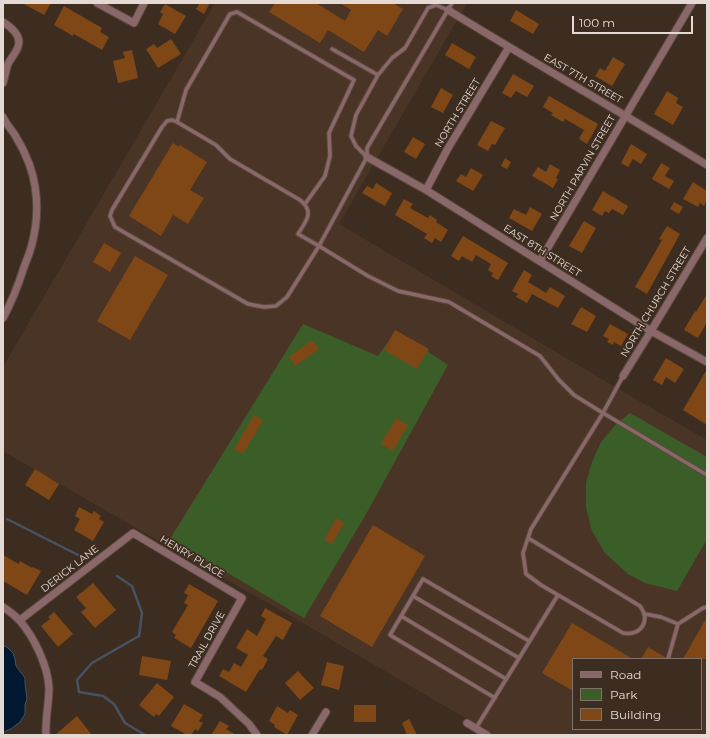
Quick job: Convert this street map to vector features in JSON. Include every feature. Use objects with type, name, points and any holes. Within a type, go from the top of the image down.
[{"type":"street","points":[[97,3],[134,23],[144,3]]},
{"type":"street","name":"NORTH PARVIN STREET","points":[[540,261],[692,3]]},
{"type":"street","name":"EAST 7TH STREET","points":[[448,10],[509,48],[707,164]]},
{"type":"street","points":[[3,22],[10,26],[19,42],[18,47],[7,66],[3,83]]},
{"type":"street","name":"NORTH STREET","points":[[426,190],[450,144],[509,48]]},
{"type":"street","points":[[3,117],[25,154],[29,165],[35,188],[37,216],[29,255],[18,285],[3,318]]},
{"type":"street","name":"EAST 8TH STREET","points":[[367,157],[426,190],[651,331],[707,362]]},
{"type":"street","name":"NORTH CHURCH STREET","points":[[623,376],[707,240]]},
{"type":"street","name":"HENRY PLACE","points":[[133,533],[242,598]]},
{"type":"street","name":"DERICK LANE","points":[[20,620],[133,533]]},
{"type":"street","name":"TRAIL DRIVE","points":[[242,598],[194,682],[220,697],[249,724],[257,735]]},
{"type":"street","points":[[3,607],[20,620],[44,663],[49,687],[46,735]]},
{"type":"street","points":[[312,735],[326,712]]},
{"type":"street","points":[[467,723],[487,735]]},
{"type":"lane","points":[[452,3],[367,148],[367,157],[319,246],[287,298],[276,306],[264,307],[248,304],[115,227],[110,216],[114,207],[162,126],[172,120],[177,122],[216,145],[230,159],[300,200],[308,210],[308,216],[298,234],[319,246],[368,276],[398,291],[449,302],[540,356],[559,380],[574,395],[707,475]]},
{"type":"lane","points":[[367,157],[356,146],[352,136],[356,115],[378,75],[392,58],[405,48],[428,8],[436,5],[448,10]]},
{"type":"lane","points":[[177,122],[186,90],[230,14],[237,12],[354,80],[329,133],[330,156],[325,176],[304,204]]},
{"type":"lane","points":[[332,49],[378,75]]},
{"type":"lane","points":[[528,538],[635,602],[640,606],[645,614],[644,625],[634,632],[628,634],[623,633],[558,595],[526,574],[523,554],[528,538],[531,529],[603,413],[623,376]]},
{"type":"lane","points":[[494,698],[390,635],[423,579],[530,641]]},
{"type":"lane","points":[[476,728],[558,595]]},
{"type":"lane","points":[[413,596],[519,658]]},
{"type":"lane","points":[[668,658],[678,624],[707,607]]},
{"type":"lane","points":[[645,614],[661,617],[678,624]]},
{"type":"lane","points":[[402,616],[506,679]]},
{"type":"shaded area","points":[[215,3],[467,3],[339,224],[707,440],[707,735],[494,735],[296,619],[3,451],[3,367]]},
{"type":"green space","points":[[303,324],[378,356],[396,331],[448,365],[365,516],[304,618],[170,539]]},
{"type":"green space","points":[[630,413],[707,457],[707,539],[677,591],[645,583],[628,574],[605,553],[592,531],[586,508],[586,483],[592,462],[601,442],[617,423]]},
{"type":"water","points":[[3,645],[13,653],[16,666],[25,678],[27,699],[25,714],[20,722],[11,729],[3,732]]},
{"type":"building","points":[[22,3],[51,3],[44,15]]},
{"type":"building","points":[[200,3],[210,3],[204,14],[196,9]]},
{"type":"building","points":[[275,3],[316,3],[345,21],[351,10],[340,3],[393,3],[403,9],[387,36],[378,30],[364,52],[328,30],[320,43],[269,12]]},
{"type":"building","points":[[165,4],[186,16],[175,34],[158,24],[163,14],[160,12]]},
{"type":"building","points":[[64,6],[102,28],[100,32],[109,37],[102,50],[74,34],[73,36],[54,25]]},
{"type":"building","points":[[516,10],[539,24],[533,34],[510,21]]},
{"type":"building","points":[[171,39],[181,54],[158,68],[146,49],[154,44],[157,48]]},
{"type":"building","points":[[452,43],[476,57],[469,69],[445,55]]},
{"type":"building","points":[[132,50],[138,78],[118,83],[113,61],[125,58],[123,52]]},
{"type":"building","points":[[613,57],[625,64],[612,86],[595,76],[600,68],[605,71]]},
{"type":"building","points":[[513,74],[534,86],[527,97],[516,91],[511,98],[502,93]]},
{"type":"building","points":[[441,88],[453,95],[443,113],[431,107]]},
{"type":"building","points":[[667,91],[678,98],[676,103],[683,107],[673,125],[654,114]]},
{"type":"building","points":[[549,96],[598,124],[587,144],[579,139],[584,130],[565,119],[563,122],[551,115],[553,113],[543,107]]},
{"type":"building","points":[[491,121],[505,128],[495,145],[492,144],[488,151],[477,145]]},
{"type":"building","points":[[413,137],[425,144],[416,159],[404,152]]},
{"type":"building","points":[[173,143],[179,147],[180,145],[207,162],[190,190],[204,198],[188,224],[173,215],[161,236],[129,216]]},
{"type":"building","points":[[631,144],[647,154],[641,164],[633,159],[628,167],[621,163]]},
{"type":"building","points":[[505,158],[511,162],[507,169],[501,166]]},
{"type":"building","points":[[661,163],[670,168],[665,176],[674,181],[669,189],[652,179]]},
{"type":"building","points":[[550,164],[560,170],[556,178],[558,179],[553,188],[532,176],[538,167],[546,172]]},
{"type":"building","points":[[471,168],[483,175],[473,191],[456,181],[461,174],[466,177]]},
{"type":"building","points":[[693,182],[707,191],[707,200],[704,206],[700,203],[698,207],[683,199]]},
{"type":"building","points":[[376,183],[392,193],[385,206],[362,193],[367,186],[373,189]]},
{"type":"building","points":[[603,191],[628,206],[623,215],[612,209],[609,213],[605,211],[602,216],[592,210]]},
{"type":"building","points":[[404,199],[413,204],[410,208],[428,218],[430,215],[437,220],[436,222],[448,230],[441,242],[435,238],[432,243],[424,238],[427,234],[395,215]]},
{"type":"building","points":[[674,202],[683,207],[679,214],[670,209]]},
{"type":"building","points":[[530,207],[542,214],[532,231],[509,218],[514,209],[526,215]]},
{"type":"building","points":[[584,221],[596,228],[582,253],[569,246]]},
{"type":"building","points":[[667,226],[680,234],[647,294],[635,287],[662,240],[659,239]]},
{"type":"building","points":[[463,236],[508,263],[498,280],[491,276],[493,273],[488,270],[491,264],[476,255],[472,262],[462,256],[459,261],[451,256]]},
{"type":"building","points":[[104,243],[121,253],[110,272],[93,262]]},
{"type":"building","points":[[135,256],[168,275],[130,340],[97,321]]},
{"type":"building","points":[[524,270],[532,275],[528,282],[546,293],[550,287],[565,296],[558,308],[532,294],[527,303],[516,297],[518,294],[512,291]]},
{"type":"building","points":[[707,294],[707,322],[698,338],[684,330]]},
{"type":"building","points":[[581,307],[596,316],[587,332],[571,324]]},
{"type":"building","points":[[610,324],[628,334],[621,346],[614,342],[613,345],[607,342],[609,339],[603,336]]},
{"type":"building","points":[[395,330],[429,349],[417,369],[384,350]]},
{"type":"building","points":[[312,340],[319,349],[295,366],[289,357]]},
{"type":"building","points":[[666,358],[684,369],[675,383],[666,377],[662,385],[653,380]]},
{"type":"building","points":[[707,369],[707,425],[683,410]]},
{"type":"building","points":[[254,415],[263,420],[243,454],[234,449]]},
{"type":"building","points":[[396,418],[408,425],[393,451],[381,444]]},
{"type":"building","points":[[35,469],[59,484],[49,500],[25,485]]},
{"type":"building","points":[[79,507],[92,514],[94,511],[101,516],[99,519],[104,522],[93,541],[74,530],[80,519],[75,516]]},
{"type":"building","points":[[336,518],[344,523],[332,544],[324,540]]},
{"type":"building","points":[[373,525],[425,556],[372,647],[320,616]]},
{"type":"building","points":[[3,555],[19,564],[20,561],[41,571],[27,595],[3,581]]},
{"type":"building","points":[[93,583],[116,610],[95,628],[81,612],[86,608],[76,597]]},
{"type":"building","points":[[189,584],[218,601],[191,648],[174,638],[176,635],[172,632],[188,605],[184,603],[188,595],[184,593]]},
{"type":"building","points":[[265,608],[292,623],[283,640],[276,636],[263,656],[268,659],[246,692],[219,676],[223,669],[229,672],[234,663],[241,667],[248,655],[236,648],[247,629],[257,636],[266,619],[261,616]]},
{"type":"building","points":[[54,612],[73,634],[58,647],[41,626],[50,619],[48,617]]},
{"type":"building","points":[[707,617],[707,659],[684,658]]},
{"type":"building","points":[[572,623],[631,658],[572,658],[572,690],[542,673]]},
{"type":"building","points":[[648,647],[665,657],[665,658],[642,658]]},
{"type":"building","points":[[142,656],[171,661],[167,680],[139,675]]},
{"type":"building","points":[[327,662],[344,666],[339,690],[321,685]]},
{"type":"building","points":[[298,671],[314,688],[300,700],[285,683]]},
{"type":"building","points":[[157,683],[174,697],[159,716],[156,714],[154,717],[139,705]]},
{"type":"building","points":[[184,704],[203,715],[199,721],[203,723],[198,731],[195,729],[191,735],[187,735],[171,726]]},
{"type":"building","points":[[354,705],[376,705],[376,722],[354,722]]},
{"type":"building","points":[[277,706],[288,713],[290,710],[298,715],[287,735],[274,727],[275,725],[269,721]]},
{"type":"building","points":[[77,716],[92,735],[55,735]]},
{"type":"building","points":[[409,719],[417,735],[407,735],[402,723]]},
{"type":"building","points":[[220,721],[229,726],[226,729],[236,735],[211,735]]},
{"type":"waterway","points":[[7,519],[86,559]]},
{"type":"waterway","points":[[117,576],[132,586],[142,613],[139,636],[92,663],[77,680],[79,692],[103,696],[114,704],[125,723],[145,735]]}]
